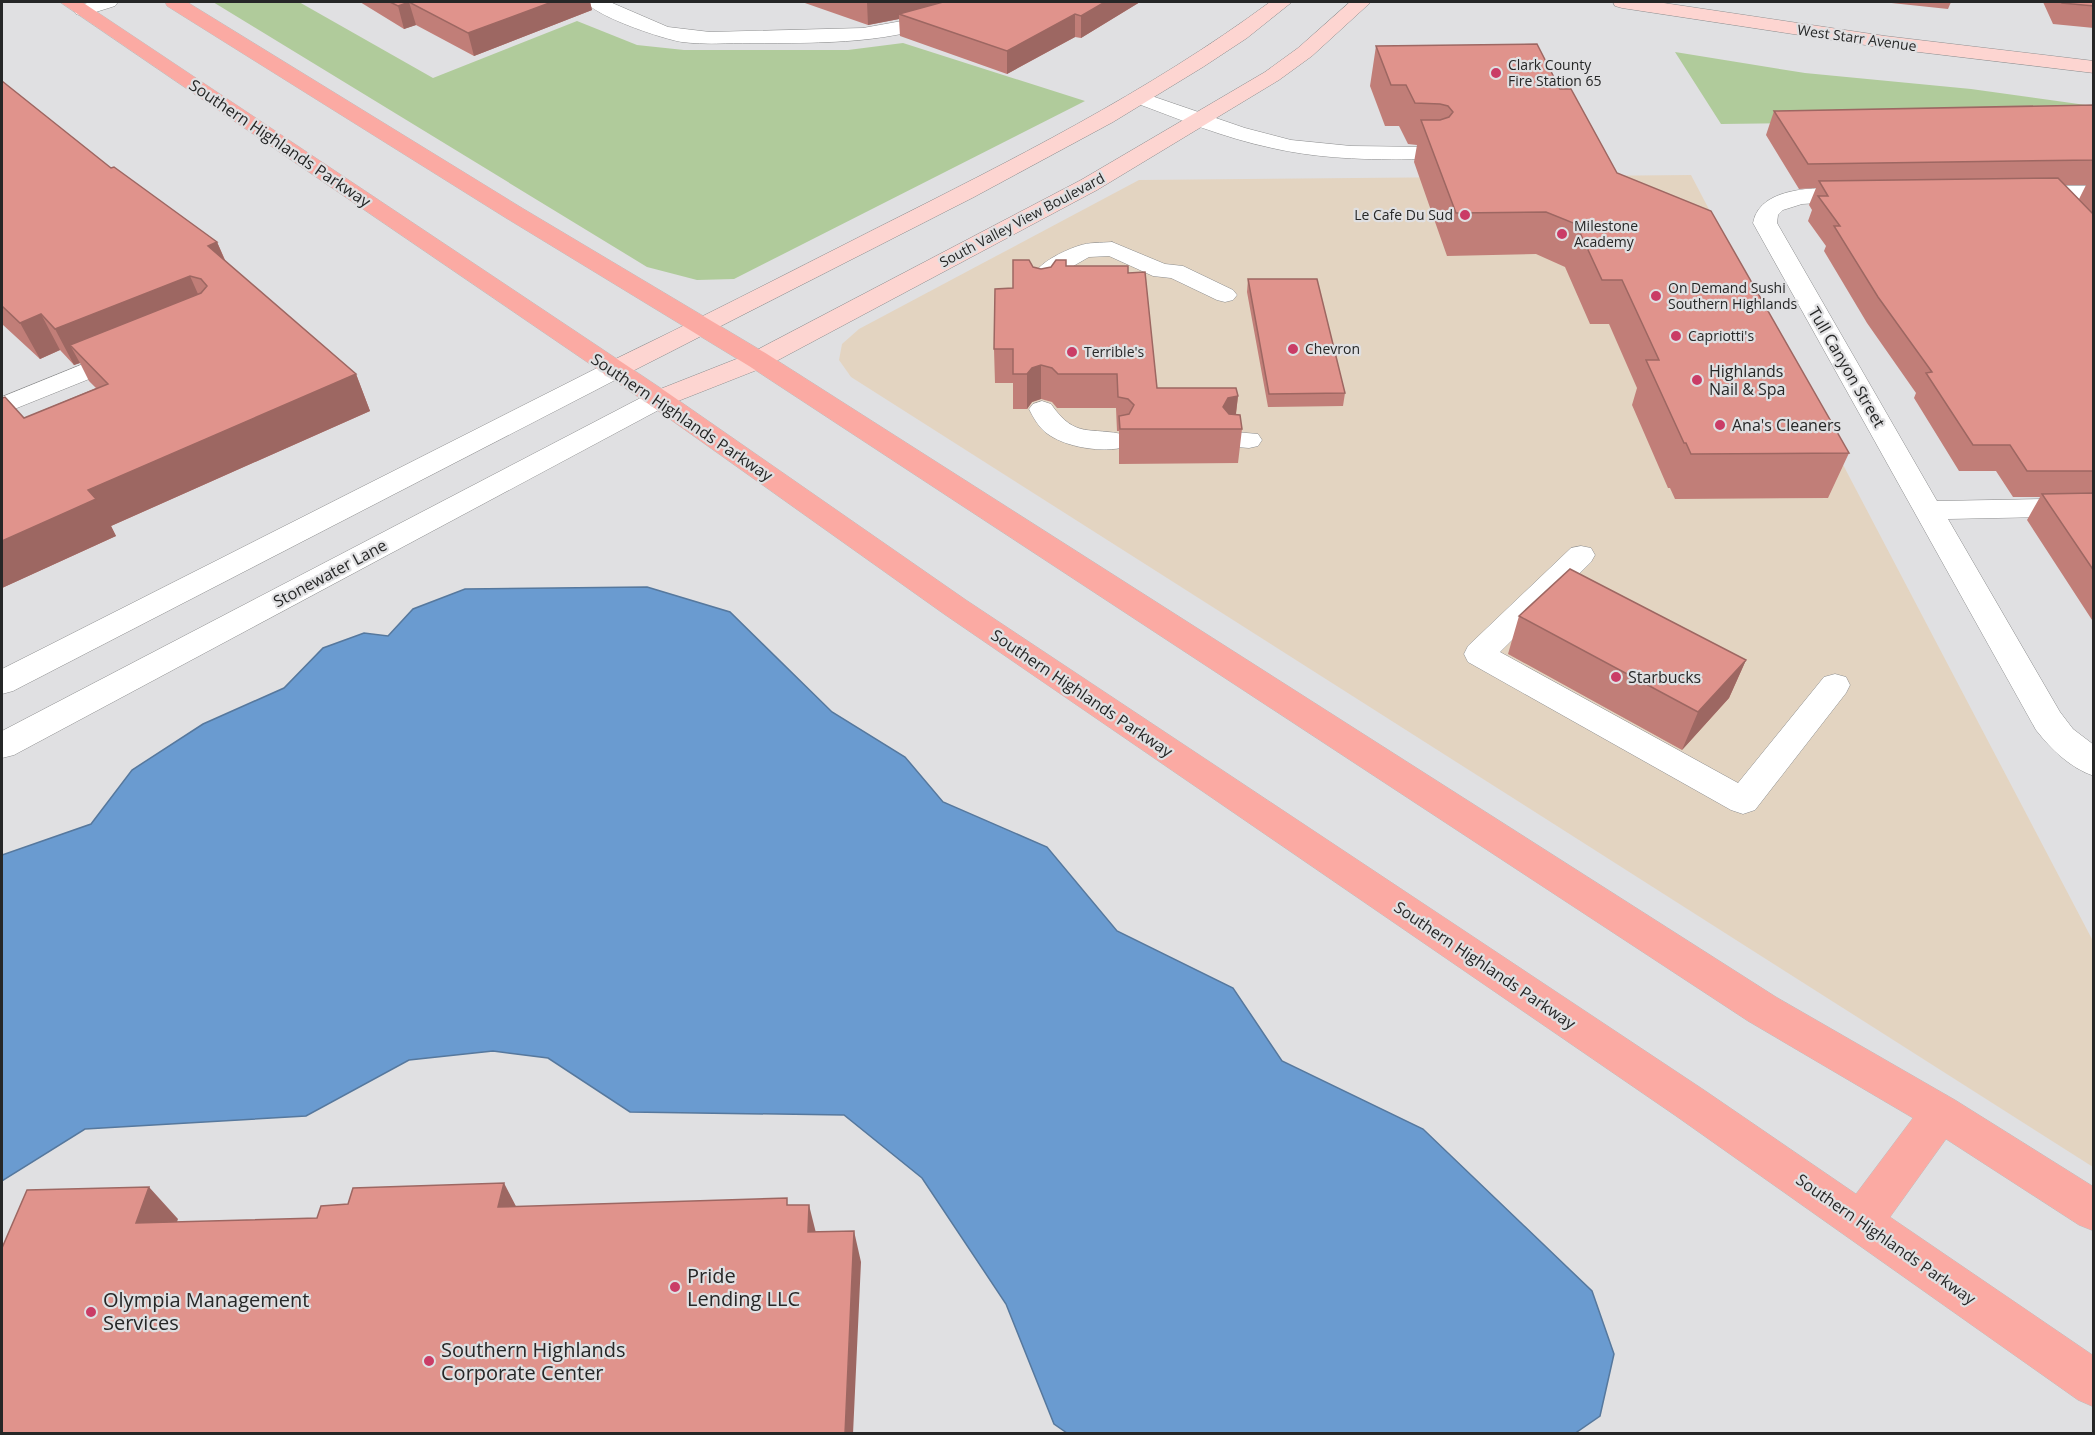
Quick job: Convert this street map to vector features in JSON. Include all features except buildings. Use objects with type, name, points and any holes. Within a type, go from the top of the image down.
[{"type":"main road","points":[[174,2],[514,213],[758,360],[1762,1009],[1941,1113],[2094,1210]]},
{"type":"main road","points":[[614,369],[704,327],[1070,139],[1230,43],[1282,2]]},
{"type":"main road","name":"South Valley View Boulevard","points":[[659,399],[758,360],[1089,185],[1202,120],[1272,76],[1305,52],[1361,2]]},
{"type":"main road","name":"West Starr Avenue","points":[[1622,2],[1874,40],[2094,67]]},
{"type":"main road","name":"Southern Highlands Parkway","points":[[76,6],[659,399],[956,607],[1862,1221],[2094,1384]]},
{"type":"main road","points":[[1862,1221],[1941,1113]]},
{"type":"street","points":[[596,2],[635,21],[673,34],[759,37],[830,37],[885,32],[913,27],[972,2]]},
{"type":"street","points":[[2007,193],[2061,202],[2094,193]]},
{"type":"street","name":"Tull Canyon Street","points":[[1882,194],[1809,196],[1789,200],[1768,210],[1765,214],[1765,223],[2048,721],[2061,738],[2094,763]]},
{"type":"street","points":[[2,406],[153,344]]},
{"type":"street","points":[[2,683],[614,369]]},
{"type":"street","name":"Stonewater Lane","points":[[2,746],[659,399]]},
{"type":"street","points":[[1930,510],[2094,507]]},
{"type":"lane","points":[[76,6],[109,2]]},
{"type":"lane","points":[[1140,98],[1270,141],[1351,153],[1432,153]]},
{"type":"lane","points":[[1042,293],[1042,277],[1046,272],[1084,251],[1096,248],[1112,249],[1161,271],[1175,271],[1225,294]]},
{"type":"lane","points":[[1042,409],[1046,419],[1059,430],[1083,439],[1117,441]]},
{"type":"lane","points":[[1581,555],[1479,654],[1743,801],[1835,685]]},
{"type":"shaded area","points":[[1691,175],[2093,941],[2093,1167],[851,377],[839,360],[842,344],[859,329],[1139,180]]},
{"type":"green space","points":[[213,2],[299,2],[433,78],[577,21],[637,45],[684,50],[848,50],[903,43],[1085,101],[734,279],[697,280],[647,267]]},
{"type":"green space","points":[[1675,52],[1805,73],[1971,89],[2093,106],[2093,120],[1721,124]]},
{"type":"water","points":[[647,587],[730,612],[832,712],[905,757],[943,802],[1047,847],[1117,931],[1233,988],[1282,1061],[1423,1129],[1592,1291],[1614,1354],[1600,1416],[1574,1434],[1067,1433],[1054,1424],[1006,1304],[922,1178],[844,1115],[630,1112],[548,1058],[493,1051],[409,1060],[306,1116],[85,1129],[2,1181],[2,855],[91,824],[132,770],[203,724],[284,688],[323,648],[364,633],[388,636],[413,609],[465,589]]},
{"type":"place","name":"Clark County Fire Station 65","points":[[1496,73]]},
{"type":"place","name":"Le Cafe Du Sud","points":[[1465,215]]},
{"type":"place","name":"Milestone Academy","points":[[1562,234]]},
{"type":"place","name":"On Demand Sushi Southern Highlands","points":[[1656,296]]},
{"type":"place","name":"Capriotti's","points":[[1676,336]]},
{"type":"place","name":"Chevron","points":[[1293,349]]},
{"type":"place","name":"Terrible's","points":[[1072,352]]},
{"type":"place","name":"Highlands Nail & Spa","points":[[1697,380]]},
{"type":"place","name":"Ana's Cleaners","points":[[1720,425]]},
{"type":"place","name":"Starbucks","points":[[1616,677]]},
{"type":"place","name":"Pride Lending LLC","points":[[675,1287]]},
{"type":"place","name":"Olympia Management Services","points":[[91,1312]]},
{"type":"place","name":"Southern Highlands Corporate Center","points":[[429,1361]]}]
